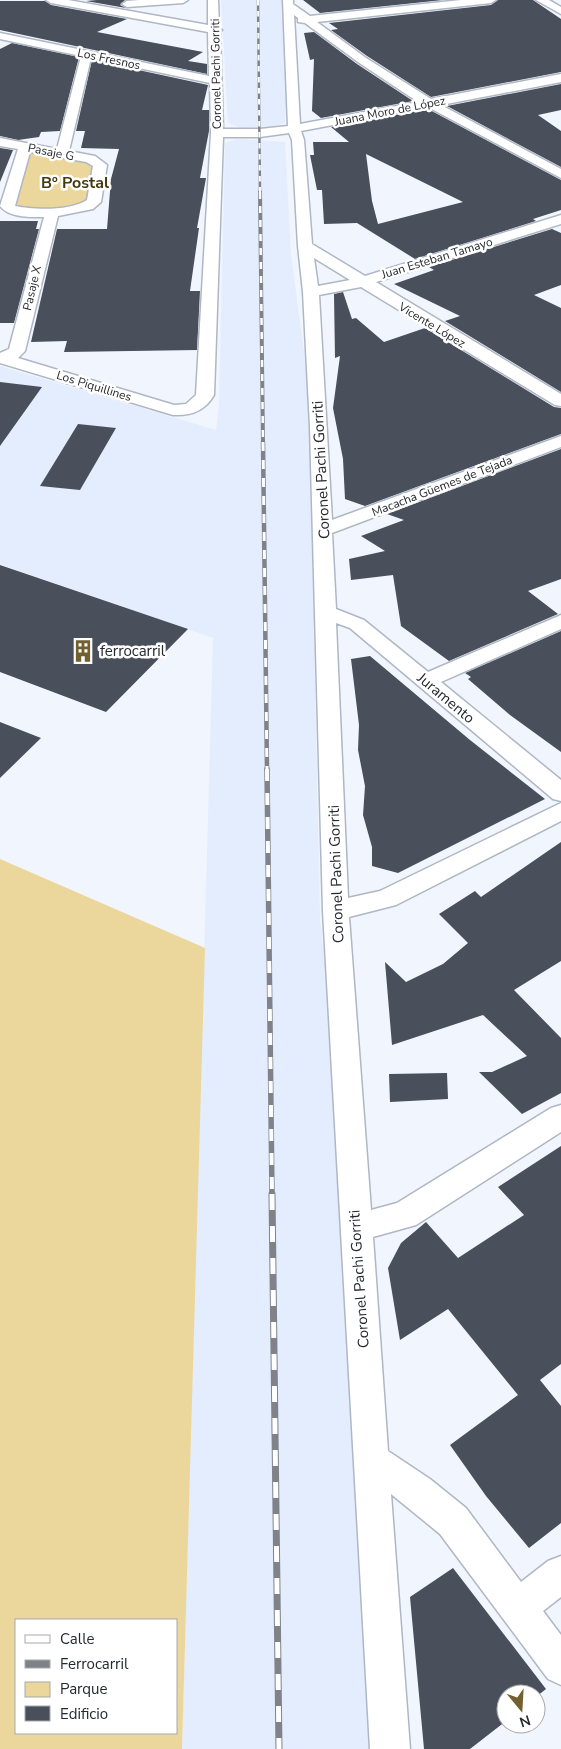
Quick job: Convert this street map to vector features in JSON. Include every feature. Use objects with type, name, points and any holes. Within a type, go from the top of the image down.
[{"type":"street","points":[[52,0],[216,30]]},
{"type":"street","points":[[92,7],[183,0]]},
{"type":"street","name":"Coronel Pachi Gorriti","points":[[189,410],[198,404],[205,395],[217,133],[218,81],[214,0]]},
{"type":"street","points":[[289,20],[310,20],[491,0]]},
{"type":"street","points":[[541,0],[561,11]]},
{"type":"street","points":[[288,3],[367,63],[428,103],[561,174]]},
{"type":"street","name":"Coronel Pachi Gorriti","points":[[288,3],[294,129],[298,140],[305,246],[311,292],[324,530],[336,911],[390,1749]]},
{"type":"street","name":"Los Fresnos","points":[[0,36],[218,81]]},
{"type":"street","points":[[61,153],[84,61],[88,54]]},
{"type":"street","name":"Juana Moro de López","points":[[217,133],[260,133],[294,129],[561,78]]},
{"type":"street","name":"Pasaje G","points":[[0,142],[90,159],[100,165],[94,202],[91,205],[78,210],[52,212]]},
{"type":"street","points":[[24,146],[7,206],[14,211],[52,212]]},
{"type":"street","name":"Pasaje X","points":[[2,358],[16,350],[52,212]]},
{"type":"street","name":"Juan Esteban Tamayo","points":[[311,292],[361,282],[561,219]]},
{"type":"street","name":"Vicente López","points":[[305,246],[361,282],[561,402]]},
{"type":"street","name":"Los Piquillines","points":[[2,358],[173,410],[189,410]]},
{"type":"street","name":"Macacha Güemes de Tejada","points":[[324,530],[561,441]]},
{"type":"street","name":"Juramento","points":[[326,612],[358,624],[561,793]]},
{"type":"street","points":[[426,681],[561,621]]},
{"type":"street","points":[[336,911],[387,898],[561,811]]},
{"type":"street","points":[[356,1228],[405,1215],[561,1117]]},
{"type":"street","points":[[372,1461],[418,1491],[453,1521],[561,1666]]},
{"type":"street","points":[[518,1608],[561,1574]]},
{"type":"shaded area","points":[[221,0],[283,0],[287,87],[285,123],[271,127],[241,128],[228,123]]},
{"type":"shaded area","points":[[237,139],[285,142],[291,254],[309,390],[320,919],[355,1228],[390,1749],[182,1749],[213,638],[0,564],[0,366],[216,430],[219,404],[225,143]]},
{"type":"green space","points":[[25,147],[97,162],[86,208],[14,211],[13,188]]},
{"type":"green space","points":[[0,859],[205,948],[182,1749],[0,1749]]},
{"type":"building","points":[[125,0],[120,5],[126,8],[86,1]]},
{"type":"building","points":[[303,0],[443,0],[320,13]]},
{"type":"building","points":[[498,0],[533,0],[561,19],[561,72],[431,97],[367,56],[331,30],[338,29],[329,23],[491,5]]},
{"type":"building","points":[[0,1],[45,1],[51,5],[127,19],[97,32],[203,52],[188,61],[207,64],[207,74],[0,30]]},
{"type":"building","points":[[314,32],[357,64],[413,101],[321,118],[312,111],[314,59],[310,60],[304,33]]},
{"type":"building","points":[[12,43],[79,57],[60,131],[41,132],[39,137],[18,140],[0,136],[0,49]]},
{"type":"building","points":[[92,60],[208,85],[202,110],[209,110],[209,131],[200,178],[206,178],[197,228],[199,228],[190,291],[200,291],[197,350],[64,352],[67,341],[31,342],[57,229],[107,229],[111,179],[119,149],[81,148],[85,131],[76,131]]},
{"type":"building","points":[[561,84],[561,110],[538,115],[561,131],[561,167],[447,106]]},
{"type":"building","points":[[428,109],[561,180],[561,210],[533,219],[536,221],[415,259],[357,223],[324,224],[322,190],[317,190],[310,155],[314,155],[313,142],[349,142],[331,127]],"holes":[[[366,154],[463,202],[378,224],[372,201]]]},
{"type":"building","points":[[0,148],[13,150],[0,182]]},
{"type":"building","points":[[0,221],[38,221],[36,229],[39,229],[14,323],[0,323]]},
{"type":"building","points":[[552,229],[561,233],[561,285],[534,295],[561,308],[561,392],[445,321],[460,316],[394,284],[434,270],[429,267]]},
{"type":"building","points":[[343,292],[352,319],[356,318],[384,342],[425,328],[554,407],[561,408],[561,434],[365,506],[345,499],[343,459],[333,408],[340,356],[335,358],[334,294]]},
{"type":"building","points":[[0,382],[42,387],[0,446]]},
{"type":"building","points":[[78,424],[116,428],[80,490],[40,486]]},
{"type":"building","points":[[561,449],[561,579],[528,591],[558,614],[449,661],[401,626],[393,575],[351,580],[349,559],[385,551],[361,536],[404,520],[387,514]]},
{"type":"building","name":"ferrocarril","points":[[0,565],[188,629],[106,712],[0,672]]},
{"type":"building","points":[[561,631],[561,752],[510,715],[468,679],[471,677],[465,673]]},
{"type":"building","points":[[370,656],[470,740],[545,799],[398,873],[372,866],[372,847],[363,815],[365,786],[358,750],[359,725],[351,659]]},
{"type":"building","points":[[0,722],[41,738],[0,778]]},
{"type":"building","points":[[561,842],[561,961],[514,990],[561,1038],[561,1093],[522,1114],[479,1072],[492,1072],[527,1056],[483,1015],[392,1045],[385,962],[406,982],[443,964],[468,943],[439,914],[475,891],[481,897]]},
{"type":"building","points":[[447,1073],[448,1099],[390,1102],[389,1074]]},
{"type":"building","points":[[561,1146],[561,1364],[540,1380],[561,1406],[561,1523],[529,1548],[486,1496],[450,1445],[518,1395],[448,1309],[400,1340],[388,1268],[401,1243],[426,1222],[458,1258],[524,1215],[498,1187]]},
{"type":"building","points":[[453,1568],[542,1684],[496,1684],[496,1729],[470,1749],[424,1749],[410,1597]]},
{"type":"railway","points":[[258,0],[260,193]]},
{"type":"railway","points":[[260,192],[263,444]]},
{"type":"railway","points":[[263,442],[267,770]]},
{"type":"railway","points":[[267,769],[272,1195]]},
{"type":"railway","points":[[272,1194],[279,1749]]},
{"type":"place","name":"ferrocarril","points":[[83,651]]},
{"type":"district","name":"Bº Postal","points":[[75,183]]}]
